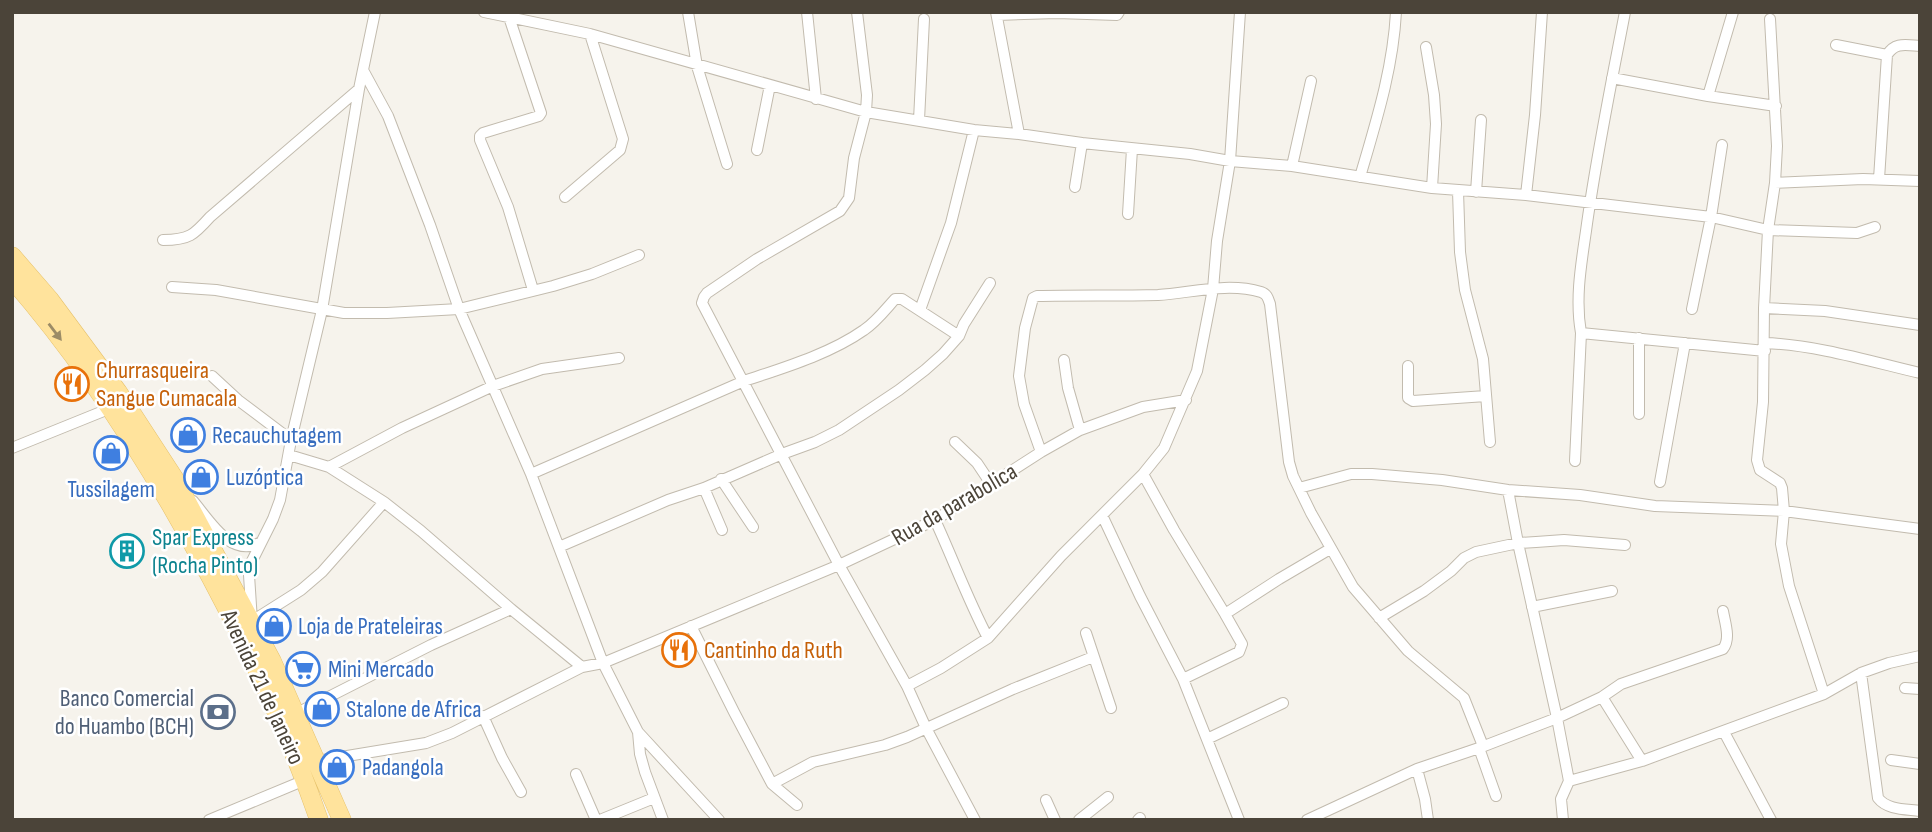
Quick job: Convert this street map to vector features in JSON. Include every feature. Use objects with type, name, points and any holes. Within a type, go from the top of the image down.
[{"type":"main road","name":"Avenida 21 de Janeiro","points":[[12,256],[50,300],[97,363],[176,481],[252,621],[342,820]]},
{"type":"main road","name":"Avenida 21 de Janeiro","points":[[12,279],[38,309],[111,408],[152,473],[238,628],[278,713],[319,820]]},
{"type":"street","points":[[375,12],[359,89],[322,310],[291,440],[280,500],[252,561],[249,575],[252,621],[301,590],[323,572],[384,502]]},
{"type":"street","points":[[484,12],[590,34],[866,112],[974,130],[1190,154],[1230,162],[1292,166],[1432,188],[1526,195],[1711,217],[1768,230],[1857,233],[1875,227]]},
{"type":"street","points":[[688,12],[697,66],[727,164]]},
{"type":"street","points":[[807,12],[817,99]]},
{"type":"street","points":[[857,12],[867,95],[849,198],[840,211],[757,259],[704,297],[702,303],[839,565],[907,686],[975,820]]},
{"type":"street","points":[[1019,134],[996,14],[1117,15],[1119,12]]},
{"type":"street","points":[[907,686],[988,638],[1061,556],[1143,474],[1164,448],[1197,371],[1213,289],[1217,241],[1230,162],[1240,12]]},
{"type":"street","points":[[1360,177],[1385,91],[1396,12]]},
{"type":"street","points":[[1526,195],[1542,12]]},
{"type":"street","points":[[1576,461],[1581,333],[1578,289],[1590,202],[1625,12]]},
{"type":"street","points":[[1708,96],[1733,12]]},
{"type":"street","points":[[509,16],[541,113],[539,116],[483,133],[480,140],[508,207],[533,290]]},
{"type":"street","points":[[919,120],[924,19]]},
{"type":"street","points":[[1770,19],[1777,146],[1768,230],[1763,402],[1757,460],[1760,470],[1780,483],[1784,511],[1781,544],[1789,586],[1824,694]]},
{"type":"street","points":[[565,197],[620,150],[622,144],[590,34]]},
{"type":"street","points":[[1836,45],[1887,55]]},
{"type":"street","points":[[1879,179],[1887,55],[1891,48],[1898,45],[1920,46]]},
{"type":"street","points":[[1426,47],[1436,124],[1432,188]]},
{"type":"street","points":[[363,70],[388,116],[459,309],[531,474],[603,663],[638,732],[720,819]]},
{"type":"street","points":[[1612,78],[1776,106]]},
{"type":"street","points":[[1292,166],[1311,81]]},
{"type":"street","points":[[757,149],[770,85]]},
{"type":"street","points":[[163,240],[187,238],[199,231],[210,217],[359,89]]},
{"type":"street","points":[[1476,192],[1481,120]]},
{"type":"street","points":[[920,310],[951,223],[974,130]]},
{"type":"street","points":[[1075,187],[1082,143]]},
{"type":"street","points":[[1692,309],[1711,217],[1722,145]]},
{"type":"street","points":[[1128,214],[1132,149]]},
{"type":"street","points":[[1775,183],[1879,179],[1920,181]]},
{"type":"street","points":[[1458,191],[1460,252],[1465,290],[1483,359],[1490,442]]},
{"type":"street","points":[[172,287],[216,290],[344,313],[459,309],[592,274],[639,255]]},
{"type":"street","points":[[559,547],[668,499],[704,488],[827,436],[925,370],[959,336],[990,283]]},
{"type":"street","points":[[1041,452],[1024,404],[1019,376],[1025,328],[1033,298],[1048,295],[1160,295],[1213,289],[1238,289],[1267,296],[1293,476],[1330,550],[1353,587],[1408,651],[1464,698],[1496,796]]},
{"type":"street","points":[[531,474],[744,381],[847,340],[866,328],[895,299],[902,299],[959,336]]},
{"type":"street","points":[[1764,309],[1825,311],[1920,325]]},
{"type":"street","points":[[1581,333],[1685,343],[1765,347],[1777,344],[1849,356],[1920,373]]},
{"type":"street","points":[[1639,338],[1639,414]]},
{"type":"street","points":[[1660,482],[1685,343]]},
{"type":"street","points":[[329,467],[402,428],[493,386],[542,369],[619,358]]},
{"type":"street","points":[[1064,360],[1068,388],[1080,430]]},
{"type":"street","points":[[1408,366],[1408,398],[1413,401],[1486,396]]},
{"type":"street","points":[[212,376],[237,400],[291,440]]},
{"type":"street","name":"Rua da parabolica","points":[[317,761],[426,743],[452,733],[582,667],[603,663],[839,565],[935,520],[1080,430],[1143,407],[1186,400]]},
{"type":"street","points":[[12,448],[111,408]]},
{"type":"street","points":[[955,442],[976,463],[991,484]]},
{"type":"street","points":[[289,456],[329,467],[384,502],[582,667]]},
{"type":"street","points":[[1143,474],[1242,644],[1240,652],[1183,679]]},
{"type":"street","points":[[1299,488],[1351,474],[1371,474],[1442,480],[1508,490],[1580,495],[1655,506],[1784,511],[1920,529]]},
{"type":"street","points":[[721,480],[753,527]]},
{"type":"street","points":[[176,481],[227,540],[246,547],[263,540]]},
{"type":"street","points":[[704,488],[722,530]]},
{"type":"street","points":[[1508,490],[1569,781],[1561,799],[1563,820]]},
{"type":"street","points":[[1102,515],[1183,679],[1239,820]]},
{"type":"street","points":[[935,520],[988,638]]},
{"type":"street","points":[[1379,618],[1424,591],[1464,558],[1476,552],[1518,543],[1564,540],[1625,545]]},
{"type":"street","points":[[1225,614],[1330,550]]},
{"type":"street","points":[[1532,607],[1612,591]]},
{"type":"street","points":[[295,714],[431,645],[511,609]]},
{"type":"street","points":[[1308,820],[1417,769],[1557,718],[1602,697],[1621,684],[1723,649],[1727,645],[1727,639],[1723,611]]},
{"type":"street","points":[[691,626],[772,784],[797,806]]},
{"type":"street","points":[[1086,632],[1111,708]]},
{"type":"street","points":[[1569,781],[1642,761],[1724,732],[1824,694],[1861,673],[1920,656]]},
{"type":"street","points":[[772,784],[813,762],[885,745],[1093,657]]},
{"type":"street","points":[[1861,673],[1878,798],[1882,804],[1891,807],[1920,811]]},
{"type":"street","points":[[1905,688],[1920,689]]},
{"type":"street","points":[[1602,697],[1642,761]]},
{"type":"street","points":[[1207,740],[1283,703]]},
{"type":"street","points":[[484,716],[502,758],[521,792]]},
{"type":"street","points":[[638,732],[640,754],[653,798],[663,820]]},
{"type":"street","points":[[1724,732],[1771,820]]},
{"type":"street","points":[[1891,760],[1920,764]]},
{"type":"street","points":[[1417,769],[1428,820]]},
{"type":"street","points":[[576,774],[598,820],[653,798]]},
{"type":"street","points":[[209,820],[305,780]]},
{"type":"street","points":[[1079,820],[1108,797]]},
{"type":"street","points":[[1046,800],[1055,820]]},
{"type":"place","name":"Churrasqueira Sangue Cumacala","points":[[72,384]]},
{"type":"place","name":"Recauchutagem","points":[[188,435]]},
{"type":"place","name":"Tussilagem","points":[[111,453]]},
{"type":"place","name":"Luzóptica","points":[[201,477]]},
{"type":"place","name":"Spar Express (Rocha Pinto)","points":[[127,551]]},
{"type":"place","name":"Loja de Prateleiras","points":[[274,626]]},
{"type":"place","name":"Cantinho da Ruth","points":[[679,650]]},
{"type":"place","name":"Mini Mercado","points":[[303,669]]},
{"type":"place","name":"Stalone de Africa","points":[[322,709]]},
{"type":"place","name":"Banco Comercial do Huambo (BCH)","points":[[218,712]]},
{"type":"place","name":"Padangola","points":[[337,767]]}]
